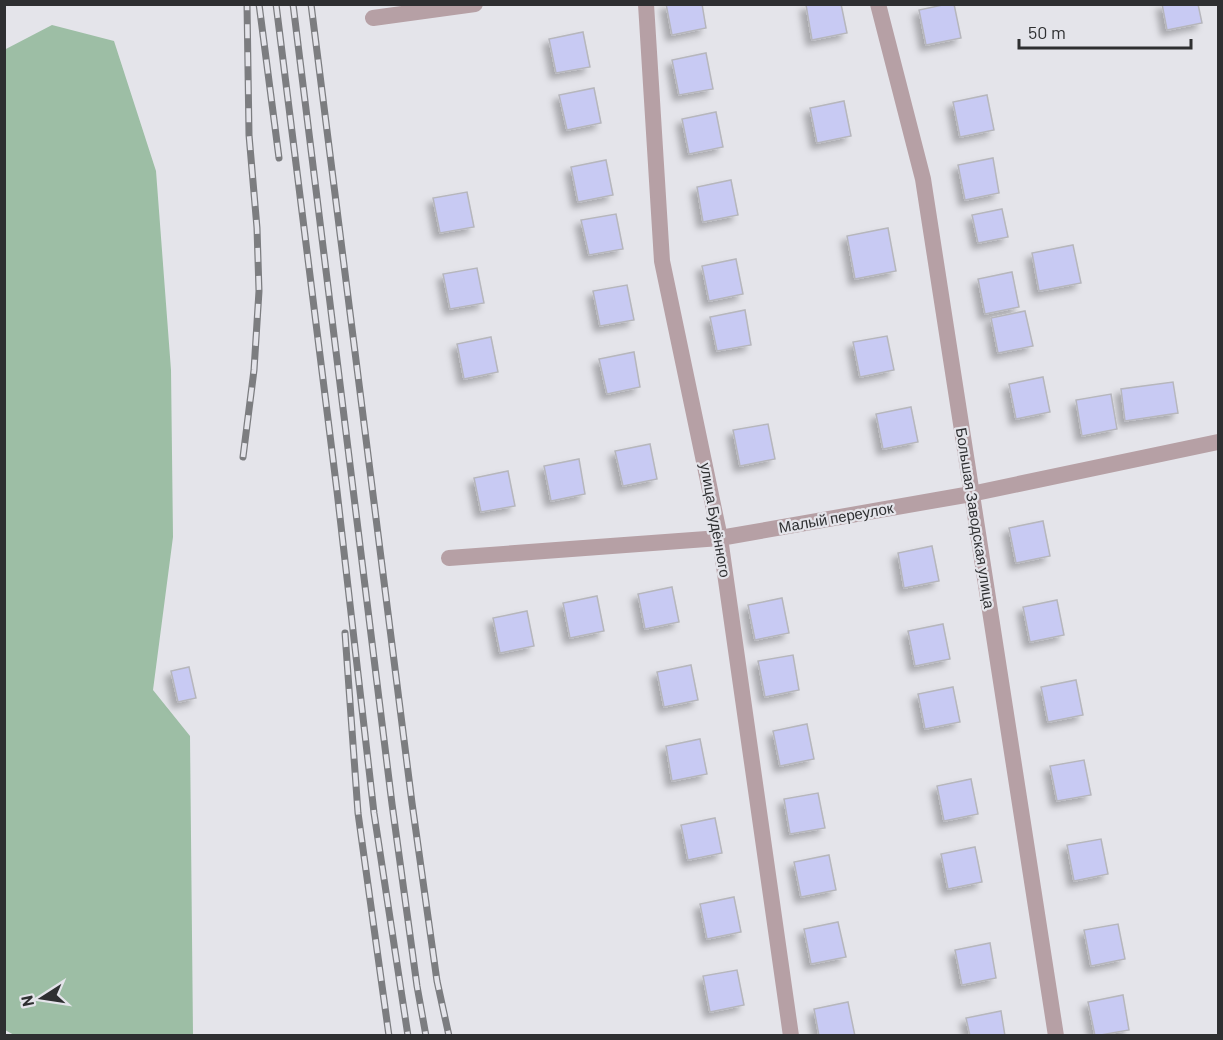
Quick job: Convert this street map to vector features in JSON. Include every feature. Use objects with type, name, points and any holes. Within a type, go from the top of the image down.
[{"type":"street","points":[[374,18],[475,4]]},
{"type":"street","name":"улица Будённого","points":[[646,4],[662,261],[720,538],[791,1035]]},
{"type":"street","name":"Большая Заводская улица","points":[[878,4],[923,179],[1056,1035]]},
{"type":"street","name":"Малый переулок","points":[[449,558],[720,538],[971,494],[1218,442]]},
{"type":"green space","points":[[52,25],[114,41],[156,171],[171,370],[173,537],[153,690],[190,736],[193,1035],[16,1036],[5,1030],[4,50]]},
{"type":"building","points":[[666,4],[702,4],[706,28],[672,35]]},
{"type":"building","points":[[841,4],[847,33],[812,40],[806,5]]},
{"type":"building","points":[[954,4],[961,38],[926,45],[919,10]]},
{"type":"building","points":[[1162,4],[1198,4],[1202,23],[1167,30]]},
{"type":"building","points":[[583,32],[590,67],[556,73],[549,39]]},
{"type":"building","points":[[706,53],[713,89],[679,95],[672,60]]},
{"type":"building","points":[[594,88],[601,123],[567,130],[559,95]]},
{"type":"building","points":[[987,95],[994,130],[960,137],[953,102]]},
{"type":"building","points":[[844,101],[851,136],[817,143],[810,108]]},
{"type":"building","points":[[716,112],[723,147],[689,154],[682,119]]},
{"type":"building","points":[[993,158],[999,193],[965,200],[958,165]]},
{"type":"building","points":[[606,160],[613,195],[578,202],[571,167]]},
{"type":"building","points":[[731,180],[738,215],[703,222],[697,187]]},
{"type":"building","points":[[467,192],[474,227],[440,233],[433,198]]},
{"type":"building","points":[[1002,209],[1008,237],[978,243],[972,215]]},
{"type":"building","points":[[616,214],[623,249],[589,255],[581,220]]},
{"type":"building","points":[[888,228],[896,271],[855,279],[847,236]]},
{"type":"building","points":[[1073,245],[1081,283],[1039,291],[1032,253]]},
{"type":"building","points":[[736,259],[743,294],[709,301],[702,266]]},
{"type":"building","points":[[477,268],[484,303],[450,309],[443,274]]},
{"type":"building","points":[[1012,272],[1019,307],[985,314],[978,279]]},
{"type":"building","points":[[627,285],[634,320],[600,326],[593,291]]},
{"type":"building","points":[[745,310],[751,345],[717,351],[710,317]]},
{"type":"building","points":[[1025,311],[1033,346],[998,353],[991,318]]},
{"type":"building","points":[[887,336],[894,370],[860,377],[853,342]]},
{"type":"building","points":[[491,337],[498,372],[464,379],[457,344]]},
{"type":"building","points":[[634,352],[640,387],[607,394],[599,359]]},
{"type":"building","points":[[1043,377],[1050,412],[1016,419],[1009,384]]},
{"type":"building","points":[[1173,382],[1178,413],[1125,421],[1121,389]]},
{"type":"building","points":[[1111,394],[1117,429],[1082,436],[1076,400]]},
{"type":"building","points":[[911,407],[918,442],[883,449],[876,414]]},
{"type":"building","points":[[768,424],[775,459],[740,466],[733,430]]},
{"type":"building","points":[[650,444],[657,479],[623,486],[615,451]]},
{"type":"building","points":[[579,459],[585,494],[551,501],[544,466]]},
{"type":"building","points":[[508,471],[515,506],[481,512],[474,478]]},
{"type":"building","points":[[1043,521],[1050,556],[1016,563],[1009,528]]},
{"type":"building","points":[[932,546],[939,581],[904,588],[898,553]]},
{"type":"building","points":[[672,587],[679,622],[645,629],[638,594]]},
{"type":"building","points":[[597,596],[604,631],[570,638],[563,603]]},
{"type":"building","points":[[782,598],[789,633],[755,640],[748,605]]},
{"type":"building","points":[[1057,600],[1064,635],[1030,642],[1023,607]]},
{"type":"building","points":[[527,611],[534,646],[500,653],[493,618]]},
{"type":"building","points":[[943,624],[950,659],[915,666],[908,631]]},
{"type":"building","points":[[793,655],[799,690],[765,697],[758,661]]},
{"type":"building","points":[[691,665],[698,700],[664,707],[657,672]]},
{"type":"building","points":[[189,667],[196,698],[178,702],[171,671]]},
{"type":"building","points":[[1076,680],[1083,715],[1048,722],[1041,687]]},
{"type":"building","points":[[953,687],[960,722],[925,729],[918,694]]},
{"type":"building","points":[[807,724],[814,759],[780,766],[773,731]]},
{"type":"building","points":[[700,739],[707,774],[672,781],[666,746]]},
{"type":"building","points":[[1084,760],[1091,795],[1057,801],[1050,766]]},
{"type":"building","points":[[971,779],[978,814],[944,821],[937,786]]},
{"type":"building","points":[[818,793],[825,828],[790,834],[784,799]]},
{"type":"building","points":[[715,818],[722,853],[688,860],[681,825]]},
{"type":"building","points":[[1101,839],[1108,874],[1074,881],[1067,845]]},
{"type":"building","points":[[975,847],[982,882],[948,889],[941,854]]},
{"type":"building","points":[[829,855],[836,890],[801,897],[794,862]]},
{"type":"building","points":[[734,897],[741,932],[707,939],[700,904]]},
{"type":"building","points":[[838,922],[846,957],[811,964],[804,929]]},
{"type":"building","points":[[1118,924],[1125,959],[1091,966],[1084,930]]},
{"type":"building","points":[[990,943],[996,978],[962,985],[955,950]]},
{"type":"building","points":[[737,970],[744,1005],[710,1012],[703,976]]},
{"type":"building","points":[[1123,995],[1129,1030],[1095,1036],[1088,1002]]},
{"type":"building","points":[[848,1002],[855,1036],[819,1036],[814,1009]]},
{"type":"building","points":[[1001,1011],[1005,1036],[970,1036],[966,1018]]},
{"type":"railway","points":[[243,457],[254,370],[259,291],[257,228],[249,135],[247,4]]},
{"type":"railway","points":[[259,4],[279,158]]},
{"type":"railway","points":[[276,4],[337,491],[374,813],[408,1036]]},
{"type":"railway","points":[[293,4],[392,804],[426,1036]]},
{"type":"railway","points":[[311,4],[412,803],[437,981],[449,1036]]},
{"type":"railway","points":[[345,633],[358,813],[389,1036]]}]
